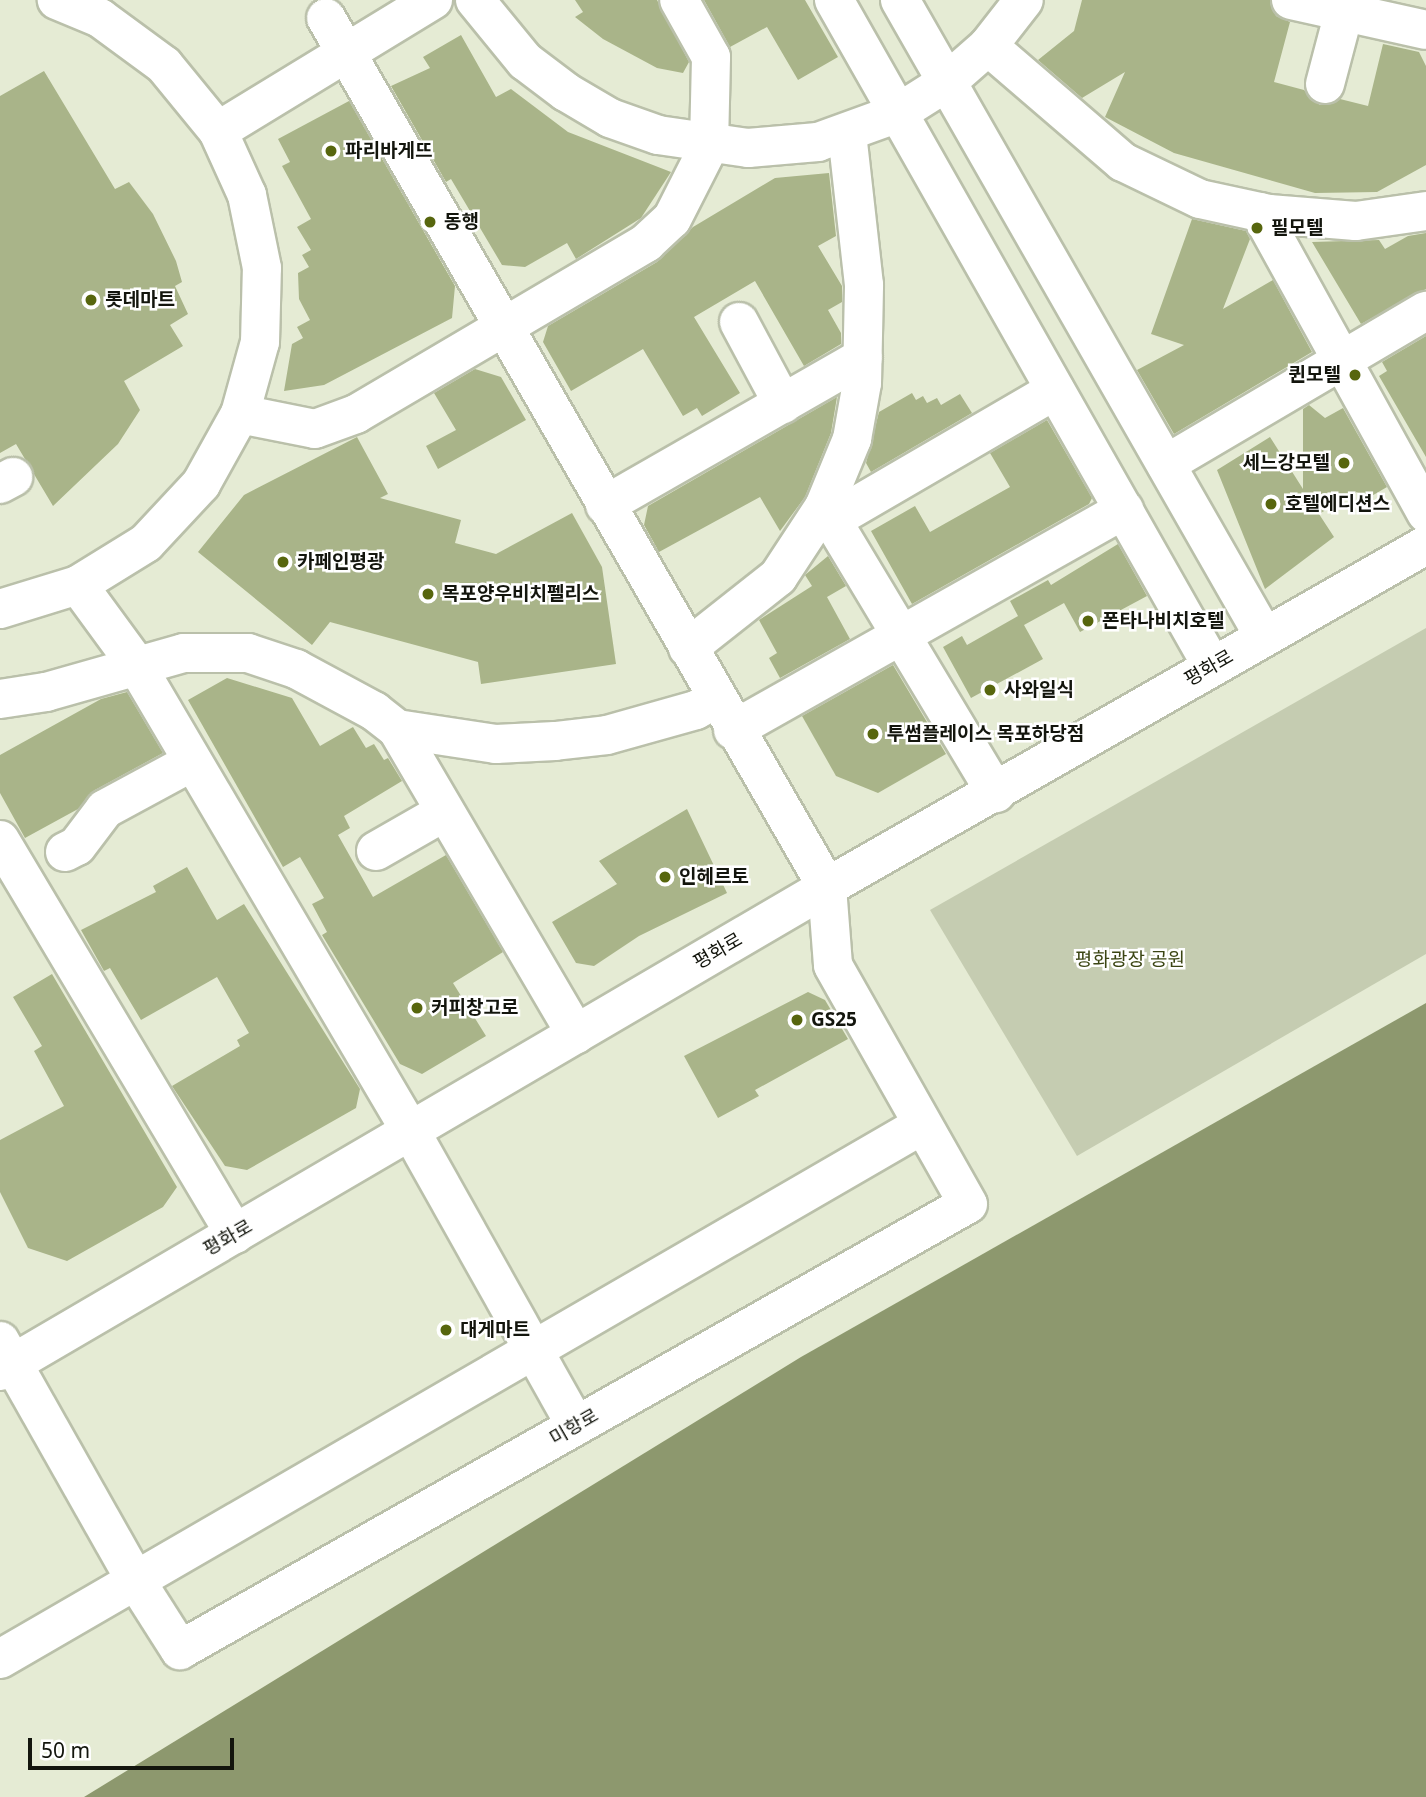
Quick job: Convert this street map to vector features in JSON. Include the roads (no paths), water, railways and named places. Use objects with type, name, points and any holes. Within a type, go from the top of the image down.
[{"type":"street","points":[[0,609],[78,585],[155,533],[201,484],[240,414],[260,342],[262,268],[247,195],[218,131],[164,65],[100,18],[57,0]]},
{"type":"street","points":[[218,131],[347,57],[433,0]]},
{"type":"street","points":[[475,0],[525,61],[566,92],[610,118],[658,135],[709,146],[786,146],[847,134],[898,113],[947,82],[988,47],[1024,0]]},
{"type":"street","points":[[240,414],[316,429],[356,414],[501,326],[646,243],[672,219],[709,146],[711,57],[679,0]]},
{"type":"street","points":[[834,0],[1212,666]]},
{"type":"street","points":[[900,0],[1264,636]]},
{"type":"street","points":[[1291,0],[1426,30]]},
{"type":"street","points":[[1325,84],[1344,12]]},
{"type":"street","points":[[0,1659],[922,1125],[833,965],[827,887],[501,326],[327,18]]},
{"type":"street","points":[[988,47],[1123,162],[1200,198],[1261,212],[1356,222],[1426,211]]},
{"type":"street","points":[[688,648],[778,577],[828,514],[852,439],[863,357],[864,285],[847,134]]},
{"type":"street","points":[[1261,212],[1426,513]]},
{"type":"street","points":[[1166,464],[1340,359],[1426,311]]},
{"type":"street","points":[[739,322],[783,404]]},
{"type":"street","points":[[605,505],[863,357]]},
{"type":"street","points":[[828,514],[1055,390]]},
{"type":"street","points":[[397,729],[496,744],[607,735],[696,710],[725,715],[901,638],[1124,510]]},
{"type":"street","points":[[828,514],[996,793]]},
{"type":"street","name":"평화로","points":[[4,1358],[235,1234],[827,887],[996,793],[1264,636],[1426,545]]},
{"type":"street","points":[[78,585],[135,663],[410,1130],[576,1426]]},
{"type":"street","points":[[0,699],[46,692],[135,663],[184,653],[248,653],[296,669],[374,711],[397,729],[576,1034]]},
{"type":"street","points":[[65,852],[77,846],[105,809],[192,762]]},
{"type":"street","points":[[376,851],[444,812]]},
{"type":"street","points":[[0,840],[235,1234]]},
{"type":"street","name":"미항로","points":[[136,1581],[180,1650],[968,1204],[922,1125]]},
{"type":"street","points":[[4,1358],[136,1581]]},
{"type":"place","name":"파리바게뜨","points":[[331,151]]},
{"type":"place","name":"동행","points":[[430,222]]},
{"type":"place","name":"필모텔","points":[[1257,228]]},
{"type":"place","name":"롯데마트","points":[[91,300]]},
{"type":"place","name":"퀸모텔","points":[[1355,375]]},
{"type":"place","name":"세느강모텔","points":[[1344,463]]},
{"type":"place","name":"호텔에디션스","points":[[1271,504]]},
{"type":"place","name":"카페인평광","points":[[283,562]]},
{"type":"place","name":"목포양우비치펠리스","points":[[428,594]]},
{"type":"place","name":"폰타나비치호텔","points":[[1088,621]]},
{"type":"place","name":"사와일식","points":[[990,690]]},
{"type":"place","name":"투썸플레이스 목포하당점","points":[[873,734]]},
{"type":"place","name":"인헤르토","points":[[665,877]]},
{"type":"place","name":"커피창고로","points":[[417,1008]]},
{"type":"place","name":"GS25","points":[[797,1020]]},
{"type":"place","name":"대게마트","points":[[446,1330]]},
{"type":"park label","name":"평화광장 공원","points":[[1130,960]]}]
